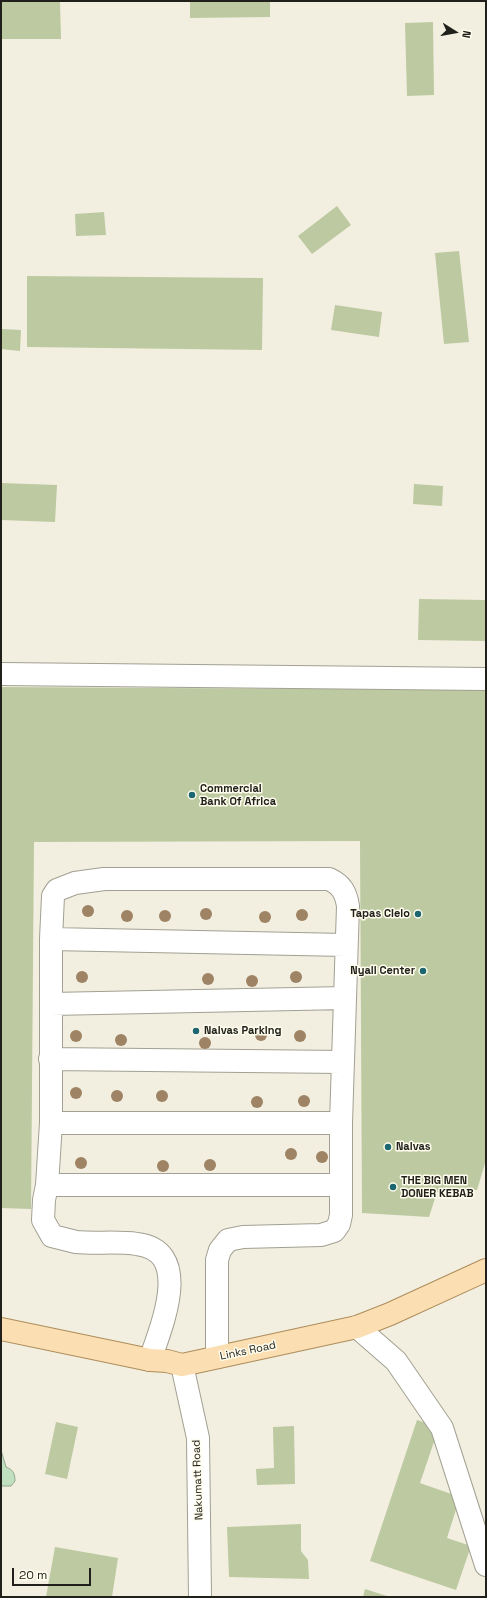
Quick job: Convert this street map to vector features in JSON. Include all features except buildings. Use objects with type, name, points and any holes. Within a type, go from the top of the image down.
[{"type":"main road","name":"Links Road","points":[[1,1329],[150,1360],[166,1361],[182,1365],[357,1327],[390,1314],[486,1270]]},
{"type":"street","points":[[1,674],[486,679]]},
{"type":"street","points":[[150,1360],[167,1311],[170,1272],[166,1260],[156,1250],[138,1244],[76,1242],[52,1236],[43,1220],[51,1123],[51,939],[53,896],[58,890],[75,883],[104,879],[329,879],[336,882],[346,894],[348,906],[341,1123],[341,1215],[339,1224],[334,1231],[321,1235],[243,1237],[228,1240],[223,1245],[217,1260],[217,1357]]},
{"type":"street","points":[[51,939],[346,945]]},
{"type":"street","points":[[51,1004],[345,998]]},
{"type":"street","points":[[50,1059],[343,1062]]},
{"type":"street","points":[[51,1123],[341,1123]]},
{"type":"street","points":[[47,1184],[340,1185]]},
{"type":"street","points":[[357,1327],[396,1361],[442,1428],[486,1565]]},
{"type":"street","name":"Nakumatt Road","points":[[182,1365],[198,1438],[200,1597]]},
{"type":"shaded area","points":[[1,1450],[6,1467],[13,1472],[15,1476],[15,1481],[11,1486],[1,1486]]},
{"type":"place","name":"Commercial Bank Of Africa","points":[[192,795]]},
{"type":"place","name":"Tapas Cielo","points":[[418,914]]},
{"type":"place","name":"Nyali Center","points":[[423,971]]},
{"type":"place","name":"Naivas Parking","points":[[196,1031]]},
{"type":"place","name":"Naivas","points":[[388,1147]]},
{"type":"place","name":"THE BIG MEN DONER KEBAB","points":[[393,1187]]}]
